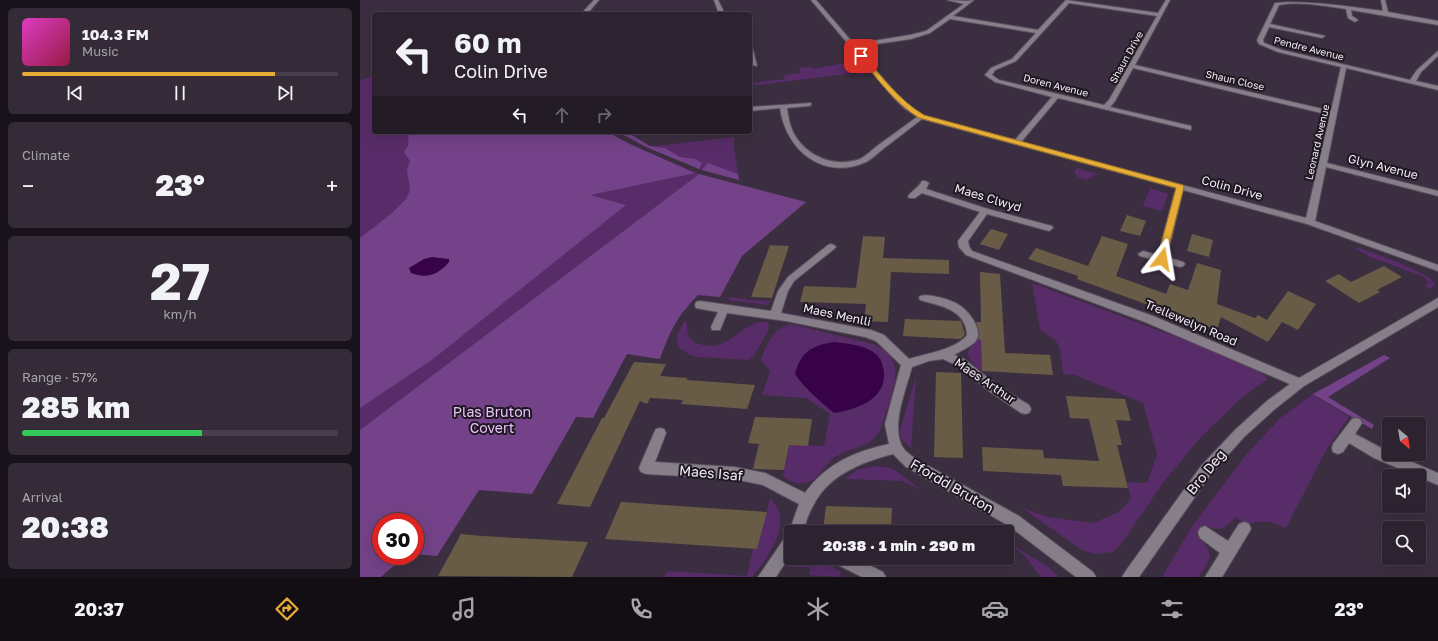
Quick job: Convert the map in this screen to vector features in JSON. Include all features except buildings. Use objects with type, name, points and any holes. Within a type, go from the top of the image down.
[{"type":"street","points":[[586,12],[597,0]]},
{"type":"street","points":[[716,0],[721,12]]},
{"type":"street","name":"Colin Drive","points":[[812,0],[896,98],[921,117],[1310,222],[1438,268]]},
{"type":"street","points":[[949,0],[970,2]]},
{"type":"street","name":"Shaun Drive","points":[[1106,107],[1112,101],[1168,0]]},
{"type":"street","points":[[1383,0],[1386,13]]},
{"type":"street","name":"Shaun Drive","points":[[1069,1],[1160,15]]},
{"type":"street","name":"Doren Avenue","points":[[1069,1],[1014,60],[993,69],[988,75],[997,81],[1188,128]]},
{"type":"street","points":[[852,46],[911,37],[928,32],[970,2]]},
{"type":"street","name":"Pendre Avenue","points":[[1438,23],[1386,13],[1348,8],[1283,3],[1277,4],[1260,40],[1262,44],[1267,47],[1438,88]]},
{"type":"street","points":[[1348,8],[1350,17],[1355,20]]},
{"type":"street","points":[[949,17],[1040,32]]},
{"type":"street","points":[[1267,25],[1322,36]]},
{"type":"street","points":[[1260,48],[1267,47]]},
{"type":"street","points":[[1412,82],[1424,66],[1438,53]]},
{"type":"street","name":"Shaun Close","points":[[1131,66],[1334,114]]},
{"type":"street","name":"Leonard Avenue","points":[[1310,222],[1344,66]]},
{"type":"street","points":[[1016,143],[1056,95]]},
{"type":"street","points":[[752,109],[810,104]]},
{"type":"street","points":[[783,106],[783,116],[788,129],[792,138],[799,147],[820,161],[838,166],[851,165],[864,160],[921,117]]},
{"type":"street","name":"Glyn Avenue","points":[[1322,164],[1438,194]]},
{"type":"street","name":"Maes Clwyd","points":[[912,196],[923,187],[985,211],[1035,220],[1049,228]]},
{"type":"street","points":[[1162,259],[1180,187]]},
{"type":"street","name":"Trellewelyn Road","points":[[985,211],[963,241],[964,247],[969,253],[1149,319],[1300,383]]},
{"type":"street","points":[[775,315],[783,291],[792,279],[831,247]]},
{"type":"street","points":[[1143,254],[1180,264]]},
{"type":"street","points":[[799,525],[808,501],[818,486],[833,472],[851,461],[876,452],[896,448],[891,424],[907,364],[929,357],[944,355],[972,339],[973,335],[971,326],[963,314],[955,307],[924,298]]},
{"type":"street","points":[[1300,383],[1438,302]]},
{"type":"street","name":"Maes Menlli","points":[[700,305],[775,315],[867,333],[880,338],[907,364]]},
{"type":"street","points":[[716,327],[724,309]]},
{"type":"street","name":"Maes Arthur","points":[[944,355],[960,362],[993,388],[1025,409]]},
{"type":"street","name":"Bro Deg","points":[[1130,577],[1206,470],[1240,433],[1271,405],[1300,383]]},
{"type":"street","points":[[1338,448],[1356,423]]},
{"type":"street","name":"Maes Isaf","points":[[660,433],[646,468],[734,473],[765,479],[808,501]]},
{"type":"street","points":[[1347,436],[1379,454],[1438,479]]},
{"type":"street","name":"Ffordd Bruton","points":[[896,448],[902,456],[911,463],[1014,521],[1088,577]]},
{"type":"street","points":[[1213,577],[1244,529]]},
{"type":"street","points":[[1205,533],[1230,551]]},
{"type":"street","points":[[766,577],[774,568],[784,552]]},
{"type":"street","points":[[853,565],[878,577]]},
{"type":"shaded area","points":[[849,62],[855,71],[861,70],[865,76],[854,73],[752,86],[752,83],[785,79],[784,75],[800,73],[799,68],[810,67],[813,69]]},
{"type":"shaded area","points":[[372,77],[372,134],[611,134],[632,145],[699,174],[360,430],[360,80]]},
{"type":"shaded area","points":[[734,137],[734,148],[739,180],[702,170],[646,147]]},
{"type":"shaded area","points":[[1077,168],[1097,174],[1087,180],[1079,178],[1074,172]]},
{"type":"shaded area","points":[[1150,188],[1168,194],[1162,211],[1143,206]]},
{"type":"shaded area","points":[[1357,247],[1413,269],[1423,274],[1435,285],[1430,289],[1425,286],[1429,283],[1424,277],[1371,257],[1356,249]]},
{"type":"shaded area","points":[[432,257],[449,259],[449,262],[441,270],[432,275],[422,276],[411,273],[409,268],[424,259]]},
{"type":"shaded area","points":[[1032,283],[1187,341],[1257,370],[1268,379],[1240,399],[1198,440],[1163,483],[1121,544],[1113,552],[1095,554],[1082,550],[1022,508],[1048,517],[1093,523],[1119,512],[1131,499],[1127,482],[1147,483],[1157,454],[1143,403],[1075,375],[1063,374],[1061,354],[1058,344],[1053,338],[1040,329]]},
{"type":"shaded area","points":[[730,297],[771,301],[767,305],[728,300]]},
{"type":"shaded area","points":[[684,321],[687,323],[688,333],[692,341],[710,346],[729,340],[751,325],[759,322],[767,322],[769,325],[768,331],[753,357],[749,360],[698,357],[690,355],[678,347],[677,336]]},
{"type":"shaded area","points":[[791,324],[873,344],[890,356],[894,364],[895,372],[893,389],[882,424],[872,440],[832,459],[813,480],[802,483],[792,482],[783,476],[789,445],[824,446],[830,414],[806,398],[762,395],[770,371],[761,360],[771,338],[779,329]],"holes":[[[802,384],[854,409],[834,413]]]},
{"type":"shaded area","points":[[981,336],[982,371],[971,361],[968,355],[970,348]]},
{"type":"shaded area","points":[[835,342],[857,346],[873,352],[880,358],[884,372],[880,390],[868,402],[852,409],[834,413],[808,390],[795,374],[801,360],[809,350],[820,345]]},
{"type":"shaded area","points":[[916,376],[911,448],[901,438],[900,431]]},
{"type":"shaded area","points":[[1313,394],[1349,417],[1325,452],[1286,528],[1262,521],[1247,525],[1236,517],[1228,525],[1217,529],[1202,525],[1196,534],[1209,550],[1210,555],[1207,564],[1199,577],[1162,577],[1193,525],[1246,455],[1280,418]]},
{"type":"shaded area","points":[[874,466],[892,468],[921,490],[902,481],[845,479],[857,470]]},
{"type":"shaded area","points":[[770,498],[777,507],[780,518],[780,528],[772,549],[752,577],[664,577],[667,571],[747,576],[753,549],[757,549]]},
{"type":"shaded area","points":[[1014,546],[1047,566],[1059,577],[1041,577],[1024,555]]},
{"type":"shaded area","points":[[794,565],[828,565],[840,571],[840,577],[810,575],[810,567],[791,567]]},
{"type":"green space","points":[[409,134],[611,134],[695,173],[590,195],[626,205],[433,359],[360,408],[360,238],[391,214],[406,199],[410,190],[407,170],[410,161],[404,152],[408,146]]},
{"type":"green space","points":[[622,134],[630,134],[650,146],[665,148],[680,157],[695,159],[702,163],[699,169],[646,147]]},
{"type":"green space","points":[[708,163],[738,174],[739,180],[702,170]]},
{"type":"green space","name":"Plas Bruton Covert","points":[[699,174],[806,202],[742,256],[720,297],[698,295],[684,310],[667,340],[660,359],[627,354],[593,418],[576,417],[532,494],[479,490],[437,556],[424,555],[424,513],[372,513],[372,565],[395,565],[381,577],[360,577],[360,430]]},
{"type":"green space","points":[[1384,355],[1390,358],[1328,397],[1374,425],[1372,429],[1313,394]]},
{"type":"route","points":[[861,56],[896,98],[921,117],[1180,187],[1162,259]]}]
